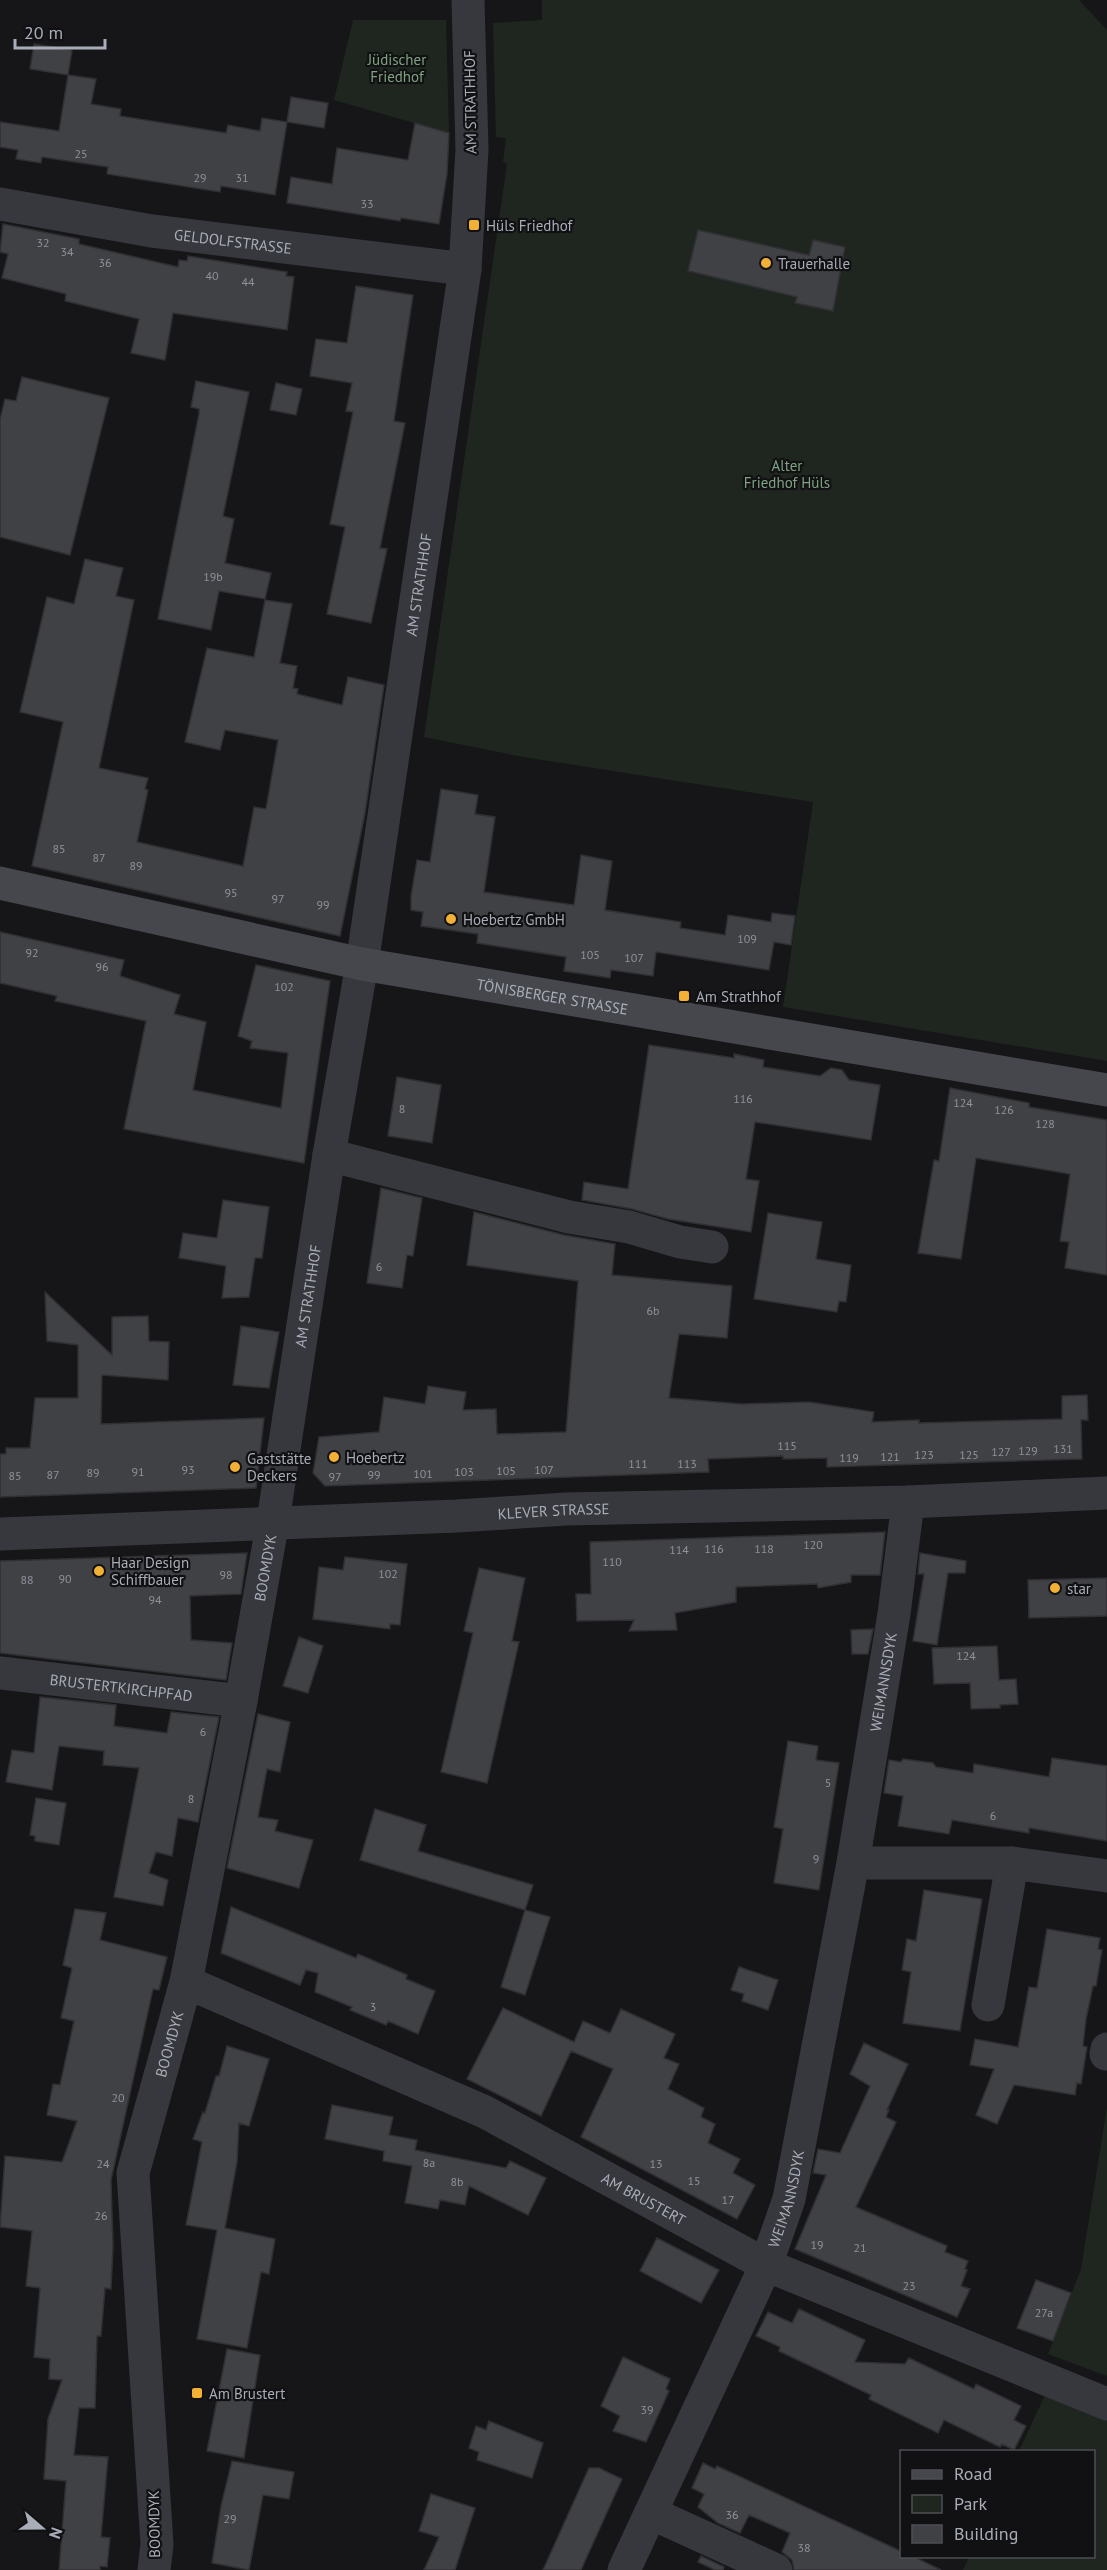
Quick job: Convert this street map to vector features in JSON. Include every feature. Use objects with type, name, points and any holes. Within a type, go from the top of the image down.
[{"type":"street","name":"AM STRATHHOF","points":[[273,1521],[329,1155],[362,964],[465,269],[472,150],[468,0]]},
{"type":"street","name":"GELDOLFSTRASSE","points":[[0,204],[152,231],[465,269]]},
{"type":"street","name":"TÖNISBERGER STRASSE","points":[[0,883],[362,964],[1107,1090]]},
{"type":"street","points":[[329,1155],[568,1217],[629,1227],[680,1242],[712,1247]]},
{"type":"street","name":"KLEVER STRASSE","points":[[0,1534],[273,1521],[457,1516],[566,1509],[908,1502],[1107,1493]]},
{"type":"street","name":"WEIMANNSDYK","points":[[624,2570],[766,2265],[789,2199],[852,1863],[894,1614],[908,1502]]},
{"type":"street","name":"BOOMDYK","points":[[154,2570],[157,2544],[133,2173],[186,1982],[241,1701],[273,1521]]},
{"type":"street","name":"BRUSTERTKIRCHPFAD","points":[[0,1673],[241,1701]]},
{"type":"street","points":[[852,1863],[1012,1863],[1107,1876]]},
{"type":"street","points":[[988,2005],[1012,1863]]},
{"type":"street","name":"AM BRUSTERT","points":[[186,1982],[485,2112],[766,2265],[1107,2404]]},
{"type":"street","points":[[1106,2054],[1107,2049]]},
{"type":"street","points":[[651,2513],[776,2570]]},
{"type":"green space","name":"Alter Friedhof Hüls","points":[[542,0],[1079,0],[1107,30],[1107,1061],[783,1007],[813,802],[523,757],[424,737],[507,164],[503,162],[506,138],[496,137],[493,23],[542,20]]},
{"type":"green space","name":"Jüdischer Friedhof","points":[[353,20],[446,20],[449,133],[334,100]]},
{"type":"green space","points":[[1107,2107],[1107,2376],[1048,2354],[1081,2269]]},
{"type":"green space","points":[[1045,2395],[1107,2419],[1107,2570],[963,2570],[969,2558],[1095,2558],[1095,2450],[1019,2450]]},
{"type":"building","points":[[34,44],[72,50],[68,75],[30,69]]},
{"type":"building","points":[[68,75],[96,79],[91,104],[121,109],[120,116],[226,133],[228,125],[260,131],[262,118],[287,122],[275,195],[221,186],[220,192],[107,174],[108,167],[42,157],[41,163],[16,159],[18,150],[0,147],[0,122],[59,131]]},
{"type":"building","points":[[291,97],[328,103],[324,128],[287,122]]},
{"type":"building","points":[[415,123],[449,133],[447,174],[439,224],[401,218],[400,221],[287,203],[291,177],[332,184],[337,148],[408,160]]},
{"type":"building","points":[[3,224],[79,239],[79,244],[178,267],[179,260],[187,261],[188,256],[287,272],[286,276],[294,277],[287,330],[173,313],[165,360],[131,353],[139,319],[65,301],[66,294],[2,278],[8,254],[0,252]]},
{"type":"building","name":"Trauerhalle","points":[[698,230],[809,255],[813,240],[845,247],[833,311],[795,303],[797,297],[688,271]]},
{"type":"building","points":[[356,286],[413,295],[394,421],[405,423],[380,548],[387,549],[371,623],[327,614],[345,527],[330,524],[353,412],[346,411],[352,383],[310,376],[316,339],[347,343]]},
{"type":"building","points":[[22,377],[109,398],[70,555],[0,537],[0,419],[5,399],[16,401]]},
{"type":"building","points":[[196,381],[249,392],[223,516],[234,519],[225,563],[271,573],[265,599],[219,591],[211,630],[158,619],[199,414],[199,409],[191,407]]},
{"type":"building","points":[[276,383],[302,389],[296,415],[270,410]]},
{"type":"building","points":[[85,559],[123,568],[116,596],[134,600],[99,768],[148,778],[145,789],[148,790],[137,842],[243,866],[254,807],[266,809],[278,740],[225,730],[220,750],[185,742],[207,648],[254,657],[265,600],[292,604],[280,663],[297,666],[293,688],[298,689],[297,694],[342,705],[348,677],[384,685],[365,813],[340,936],[32,866],[63,722],[20,712],[47,597],[74,604]]},
{"type":"building","points":[[441,789],[478,795],[475,814],[495,817],[484,892],[574,905],[581,855],[612,861],[605,910],[681,922],[680,928],[725,935],[728,915],[771,922],[772,913],[795,916],[791,945],[774,942],[769,970],[656,952],[653,976],[611,970],[610,978],[564,971],[566,957],[477,943],[478,934],[421,926],[423,912],[411,910],[411,896],[417,860],[430,862]]},
{"type":"building","points":[[0,932],[124,960],[120,976],[180,995],[174,1014],[206,1022],[193,1090],[281,1108],[288,1053],[250,1048],[252,1041],[238,1036],[256,965],[330,981],[304,1163],[124,1129],[146,1021],[55,1001],[57,996],[0,983]]},
{"type":"building","points":[[649,1045],[734,1058],[734,1054],[764,1060],[763,1067],[820,1076],[831,1068],[842,1070],[849,1080],[880,1085],[871,1140],[755,1122],[746,1179],[759,1181],[751,1232],[668,1219],[632,1209],[582,1200],[584,1182],[628,1189]]},
{"type":"building","points":[[397,1077],[441,1085],[432,1143],[388,1136]]},
{"type":"building","points":[[950,1088],[1029,1103],[1029,1107],[1107,1120],[1107,1275],[1065,1268],[1069,1242],[1060,1241],[1070,1174],[976,1158],[961,1259],[918,1253],[934,1160],[939,1161]]},
{"type":"building","points":[[381,1188],[422,1198],[413,1256],[407,1255],[402,1288],[367,1283]]},
{"type":"building","points":[[223,1200],[269,1207],[262,1258],[255,1258],[249,1297],[222,1298],[226,1266],[179,1258],[183,1233],[217,1238]]},
{"type":"building","points":[[474,1212],[564,1235],[615,1244],[612,1275],[732,1286],[727,1338],[679,1334],[669,1398],[741,1404],[809,1402],[874,1412],[872,1422],[919,1420],[919,1423],[1062,1419],[1062,1396],[1087,1395],[1088,1420],[1081,1420],[1082,1459],[827,1467],[827,1458],[783,1459],[783,1456],[708,1459],[709,1472],[325,1486],[313,1473],[319,1437],[379,1432],[384,1397],[425,1404],[428,1386],[466,1392],[463,1410],[496,1409],[497,1434],[566,1432],[578,1281],[467,1265]]},
{"type":"building","points":[[768,1213],[822,1222],[816,1259],[851,1265],[846,1302],[839,1301],[837,1312],[754,1299]]},
{"type":"building","points":[[45,1292],[112,1355],[112,1317],[148,1316],[149,1341],[169,1342],[168,1380],[102,1375],[101,1424],[264,1418],[256,1488],[0,1497],[0,1454],[6,1454],[6,1448],[30,1448],[35,1398],[78,1398],[78,1345],[47,1341]]},
{"type":"building","points":[[241,1326],[279,1332],[269,1388],[233,1385]]},
{"type":"building","points":[[885,1532],[880,1575],[851,1575],[851,1582],[818,1588],[817,1584],[736,1587],[736,1602],[675,1613],[677,1630],[629,1631],[634,1620],[577,1621],[576,1594],[591,1594],[590,1542]]},
{"type":"building","points":[[247,1553],[241,1594],[190,1596],[191,1640],[232,1643],[226,1680],[0,1653],[0,1561]]},
{"type":"building","points":[[920,1553],[966,1561],[965,1573],[948,1573],[937,1645],[913,1641],[924,1574],[918,1574]]},
{"type":"building","points":[[345,1557],[407,1564],[400,1625],[390,1624],[390,1629],[313,1619],[319,1567],[343,1570]]},
{"type":"building","points":[[479,1568],[525,1578],[512,1641],[519,1642],[487,1783],[441,1772],[473,1633],[464,1631]]},
{"type":"building","points":[[1107,1578],[1107,1616],[1029,1618],[1028,1580]]},
{"type":"building","points":[[873,1629],[868,1654],[852,1654],[851,1630]]},
{"type":"building","points":[[299,1637],[323,1646],[308,1693],[283,1686]]},
{"type":"building","points":[[997,1646],[999,1680],[1016,1679],[1018,1704],[1000,1705],[1000,1708],[971,1709],[970,1683],[934,1684],[932,1648]]},
{"type":"building","points":[[40,1697],[116,1705],[114,1726],[167,1733],[171,1712],[219,1717],[198,1822],[178,1818],[172,1856],[156,1852],[149,1873],[168,1880],[163,1906],[114,1897],[139,1768],[103,1765],[104,1751],[59,1746],[52,1790],[6,1782],[12,1750],[34,1753]]},
{"type":"building","points":[[258,1714],[290,1722],[280,1772],[267,1769],[258,1817],[278,1820],[275,1831],[313,1840],[299,1888],[227,1868]]},
{"type":"building","points":[[788,1741],[818,1746],[816,1760],[839,1763],[819,1890],[774,1883],[783,1829],[774,1827]]},
{"type":"building","points":[[1052,1758],[1107,1766],[1107,1841],[1029,1828],[1029,1833],[952,1820],[949,1834],[898,1826],[903,1796],[884,1793],[889,1760],[901,1762],[903,1759],[933,1763],[936,1767],[973,1773],[974,1764],[1049,1777]]},
{"type":"building","points":[[36,1798],[66,1803],[59,1845],[35,1841],[35,1836],[30,1835]]},
{"type":"building","points":[[375,1809],[426,1825],[418,1851],[533,1885],[525,1910],[360,1860]]},
{"type":"building","points":[[924,1890],[982,1899],[960,2031],[903,2023],[911,1972],[902,1970],[907,1939],[916,1941]]},
{"type":"building","points":[[231,1907],[356,1958],[358,1954],[407,1975],[406,1979],[435,1991],[418,2034],[388,2021],[386,2025],[350,2010],[352,2007],[315,1992],[318,1973],[306,1970],[300,1985],[221,1953]]},
{"type":"building","points":[[75,1909],[106,1913],[100,1940],[167,1957],[159,1990],[153,1989],[111,2180],[113,2246],[111,2289],[105,2288],[101,2336],[97,2336],[95,2408],[79,2408],[74,2455],[108,2457],[101,2537],[110,2538],[107,2567],[100,2566],[100,2570],[59,2570],[66,2481],[44,2479],[48,2419],[62,2380],[49,2379],[50,2359],[34,2357],[40,2288],[26,2286],[32,2231],[0,2227],[5,2156],[62,2162],[77,2121],[47,2115],[53,2084],[60,2085],[74,2021],[61,2018],[72,1968],[63,1965]]},
{"type":"building","points":[[525,1910],[550,1917],[525,1995],[501,1987]]},
{"type":"building","points":[[1047,1929],[1100,1938],[1098,1949],[1102,1950],[1096,1986],[1093,1986],[1086,2019],[1083,2046],[1087,2047],[1081,2084],[1077,2083],[1075,2095],[1014,2085],[997,2124],[976,2115],[994,2069],[970,2065],[975,2039],[1018,2047],[1029,1987],[1037,1988]]},
{"type":"building","points":[[739,1967],[778,1980],[768,2010],[742,2001],[744,1994],[731,1990]]},
{"type":"building","points":[[503,2008],[574,2042],[583,2021],[610,2033],[621,2009],[675,2034],[664,2058],[679,2064],[668,2089],[704,2108],[701,2117],[715,2124],[708,2143],[740,2159],[733,2173],[755,2185],[737,2219],[581,2137],[613,2069],[571,2051],[541,2116],[467,2079]]},
{"type":"building","points":[[864,2043],[908,2064],[887,2110],[889,2110],[886,2117],[896,2122],[856,2207],[947,2246],[945,2252],[968,2261],[961,2286],[970,2289],[957,2317],[795,2249],[826,2175],[813,2173],[818,2149],[840,2153],[870,2086],[850,2074]]},
{"type":"building","points":[[227,2046],[269,2059],[249,2126],[239,2123],[237,2162],[225,2228],[275,2239],[269,2274],[261,2272],[247,2348],[197,2339],[217,2230],[186,2225],[202,2142],[193,2139],[203,2112],[205,2113],[216,2076],[219,2076]]},
{"type":"building","points":[[332,2105],[393,2117],[389,2135],[417,2140],[415,2150],[506,2168],[510,2161],[546,2178],[528,2215],[469,2186],[465,2205],[440,2200],[438,2209],[405,2203],[412,2166],[383,2161],[384,2151],[325,2139]]},
{"type":"building","points":[[657,2238],[719,2270],[701,2303],[640,2271]]},
{"type":"building","points":[[1036,2280],[1071,2293],[1053,2341],[1017,2328]]},
{"type":"building","points":[[799,2309],[865,2340],[855,2362],[905,2364],[909,2358],[974,2389],[976,2384],[1021,2406],[1014,2420],[1026,2426],[1014,2450],[1002,2444],[1000,2447],[944,2420],[938,2433],[869,2399],[871,2395],[779,2351],[780,2347],[756,2336],[768,2312],[792,2323]]},
{"type":"building","points":[[227,2349],[260,2355],[244,2458],[207,2451]]},
{"type":"building","points":[[623,2357],[670,2379],[666,2389],[669,2391],[646,2442],[613,2431],[620,2416],[601,2406]]},
{"type":"building","points":[[489,2421],[543,2443],[532,2478],[477,2460],[479,2452],[469,2448],[476,2426],[486,2430]]},
{"type":"building","points":[[232,2461],[294,2472],[289,2499],[263,2495],[249,2570],[212,2563],[221,2506]]},
{"type":"building","points":[[703,2463],[715,2469],[717,2466],[900,2551],[900,2558],[916,2558],[941,2570],[794,2570],[792,2560],[782,2552],[790,2533],[749,2515],[740,2533],[718,2523],[698,2507],[704,2494],[692,2488]]},
{"type":"building","points":[[589,2468],[599,2468],[622,2479],[581,2570],[543,2570]]},
{"type":"building","points":[[431,2494],[475,2508],[455,2570],[424,2570],[439,2537],[419,2531]]},
{"type":"building","points":[[701,2556],[724,2567],[723,2570],[715,2570],[698,2562]]},
{"type":"place","name":"Hüls Friedhof","points":[[474,225]]},
{"type":"place","name":"Trauerhalle","points":[[766,263]]},
{"type":"place","name":"Hoebertz GmbH","points":[[451,919]]},
{"type":"place","name":"Am Strathhof","points":[[684,996]]},
{"type":"place","name":"Hoebertz","points":[[334,1457]]},
{"type":"place","name":"Gaststätte Deckers","points":[[235,1467]]},
{"type":"place","name":"Haar Design Schiffbauer","points":[[99,1571]]},
{"type":"place","name":"star","points":[[1055,1588]]},
{"type":"place","name":"Am Brustert","points":[[197,2393]]}]
